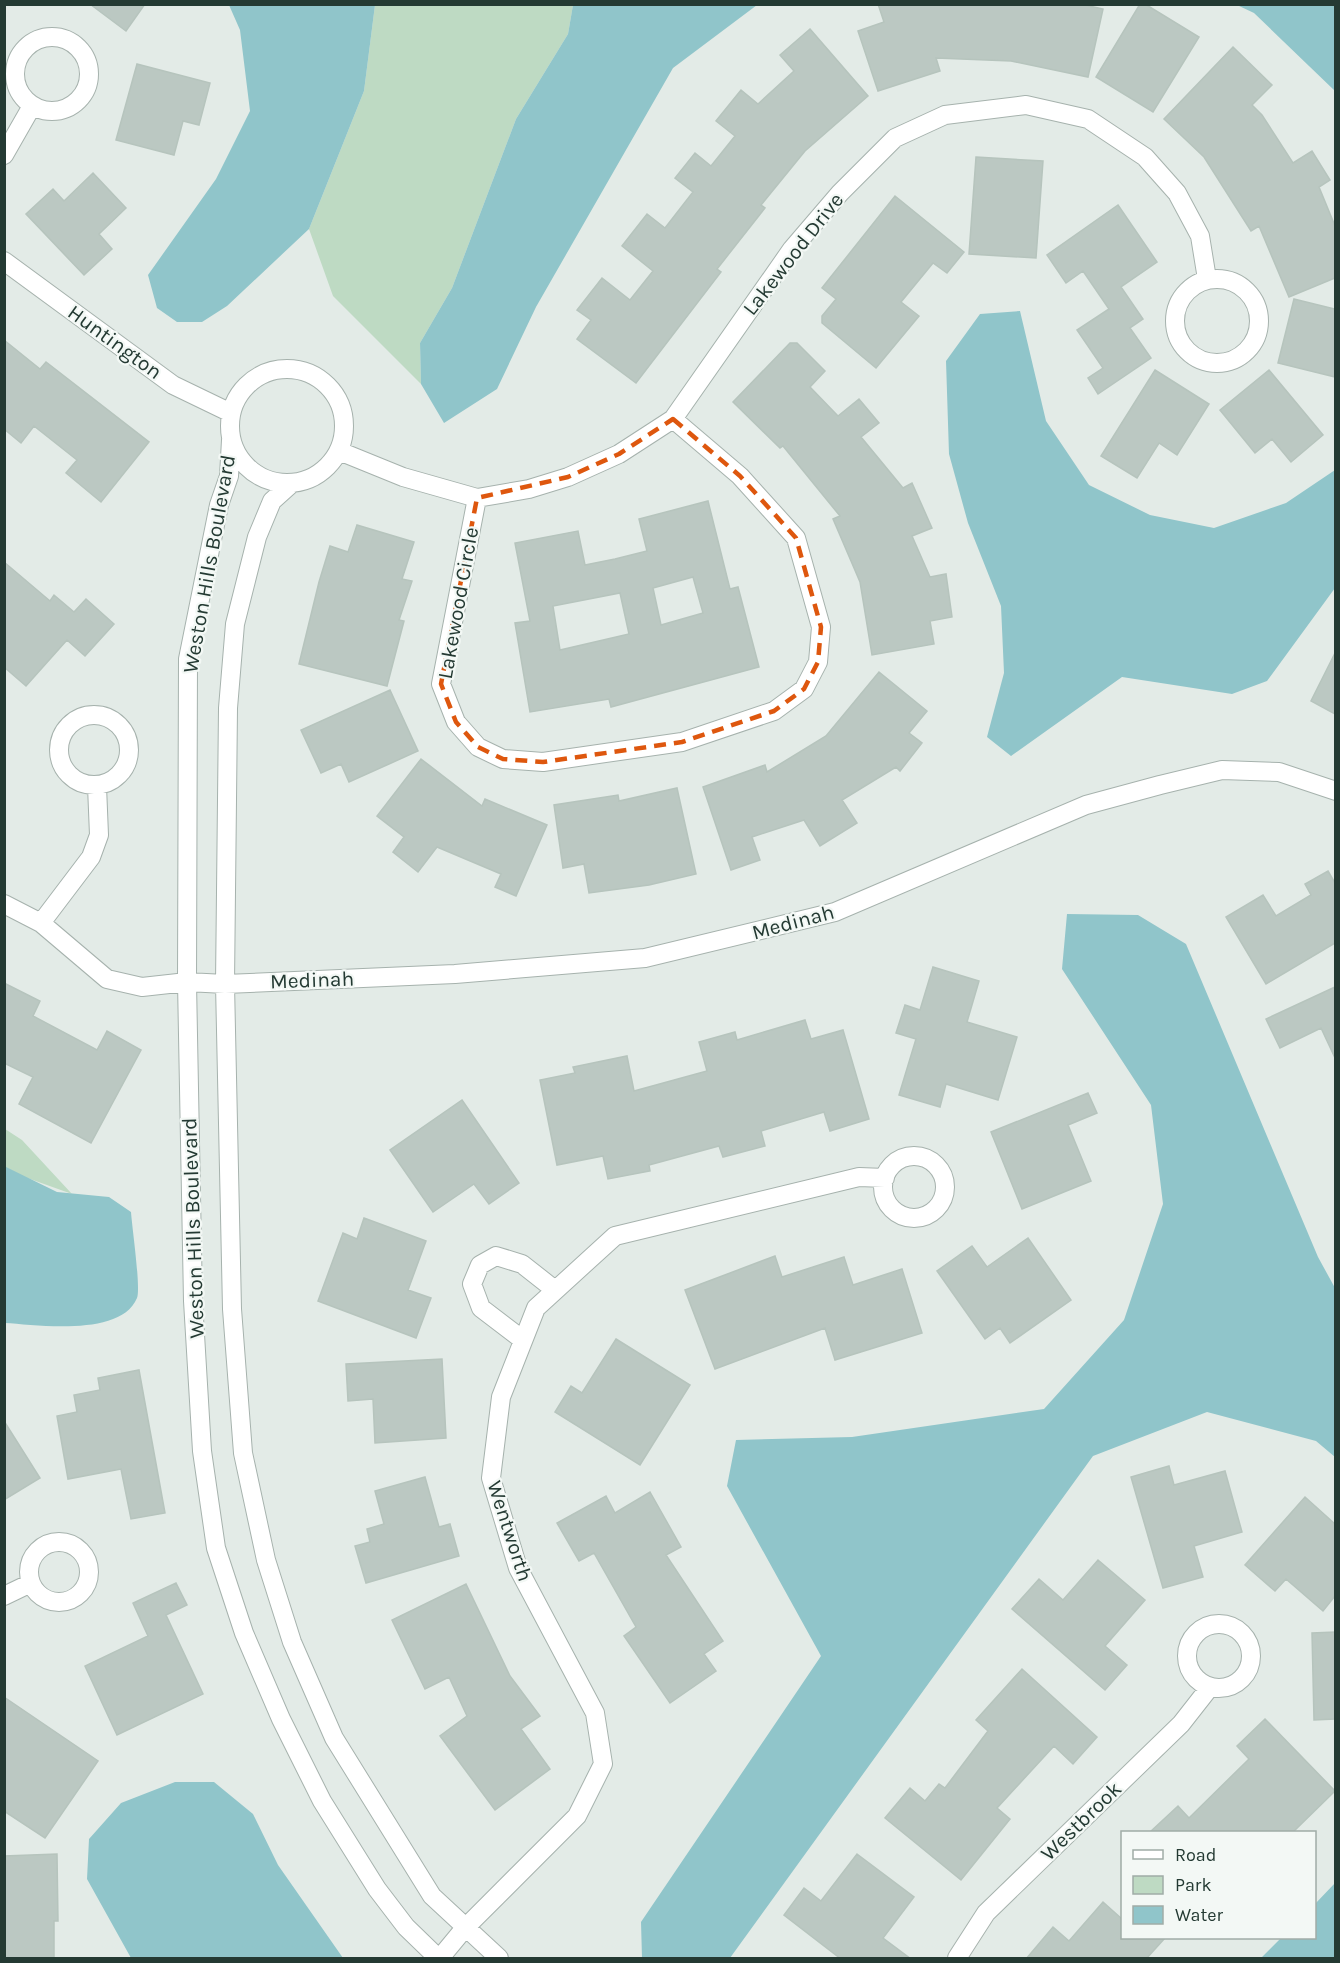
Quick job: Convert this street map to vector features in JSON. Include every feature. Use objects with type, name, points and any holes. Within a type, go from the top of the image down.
[{"type":"street","points":[[44,37],[59,37],[73,42],[83,53],[89,66],[90,81],[84,95],[74,105],[60,111],[45,111],[32,106],[21,95],[15,82],[15,67],[21,54],[31,43],[44,37]]},
{"type":"street","name":"Lakewood Drive","points":[[339,452],[403,477],[477,498],[529,489],[568,477],[619,454],[673,419],[792,249],[840,193],[895,138],[945,115],[1026,105],[1088,119],[1145,157],[1178,193],[1200,236],[1207,279]]},
{"type":"street","points":[[4,154],[32,106]]},
{"type":"street","name":"Huntington","points":[[4,261],[173,385],[231,413]]},
{"type":"street","points":[[1223,278],[1239,284],[1251,295],[1258,310],[1259,327],[1254,342],[1242,355],[1227,362],[1211,363],[1195,358],[1182,347],[1175,332],[1174,315],[1180,299],[1191,286],[1207,279],[1223,278]]},
{"type":"street","points":[[277,369],[306,372],[322,380],[334,394],[342,411],[344,431],[339,452],[322,471],[307,480],[292,483],[270,481],[251,471],[238,457],[231,440],[231,413],[235,401],[256,378],[277,369]]},
{"type":"street","name":"Lakewood Circle","points":[[477,498],[441,684],[456,722],[478,747],[503,759],[543,762],[682,742],[774,711],[804,689],[818,662],[821,627],[796,538],[740,476],[673,419]]},
{"type":"street","name":"Weston Hills Boulevard","points":[[231,440],[229,476],[219,505],[188,659],[187,982],[194,1312],[202,1451],[216,1548],[244,1634],[281,1719],[322,1801],[377,1889],[406,1927],[439,1959]]},
{"type":"street","name":"Weston Hills Boulevard","points":[[292,483],[272,501],[257,537],[235,624],[228,708],[225,984],[232,1309],[243,1454],[267,1560],[292,1642],[334,1738],[432,1896],[464,1929],[499,1959]]},
{"type":"street","name":"Medinah","points":[[4,904],[41,923],[108,979],[142,987],[187,982],[225,984],[455,974],[645,958],[835,912],[1086,805],[1170,782],[1222,770],[1279,772],[1335,791]]},
{"type":"street","points":[[41,923],[91,857],[99,835],[97,786]]},
{"type":"street","name":"Wentworth","points":[[439,1959],[464,1929],[577,1816],[603,1764],[596,1713],[518,1568],[490,1479],[501,1397],[536,1308],[615,1236],[859,1177],[885,1178]]},
{"type":"street","points":[[523,1340],[481,1308],[472,1284],[480,1265],[496,1256],[522,1264],[555,1290]]},
{"type":"street","points":[[4,1596],[31,1583]]},
{"type":"street","name":"Westbrook","points":[[957,1959],[986,1913],[1181,1724],[1210,1687]]},
{"type":"highlighted area","points":[[673,419],[740,476],[796,538],[821,627],[818,662],[804,689],[774,711],[682,742],[543,762],[503,759],[478,747],[456,722],[441,684],[477,498],[568,477],[619,454]]},
{"type":"green space","points":[[375,5],[573,5],[568,34],[516,119],[452,288],[420,343],[421,384],[333,296],[309,229],[364,91]]},
{"type":"green space","points":[[5,1129],[22,1140],[72,1194],[5,1170]]},
{"type":"water","points":[[229,5],[375,5],[364,91],[309,229],[227,306],[202,322],[177,322],[157,308],[148,275],[216,179],[250,111],[240,30]]},
{"type":"water","points":[[573,5],[757,5],[673,68],[536,307],[497,389],[444,423],[421,384],[420,343],[452,288],[516,119],[568,34]]},
{"type":"water","points":[[1237,5],[1335,5],[1335,91],[1254,13]]},
{"type":"water","points":[[1020,311],[1046,421],[1089,485],[1150,515],[1214,528],[1286,503],[1335,470],[1335,588],[1267,681],[1232,694],[1122,677],[1011,756],[987,737],[1004,673],[1001,606],[968,523],[949,454],[946,361],[980,314]]},
{"type":"water","points":[[1067,914],[1138,915],[1186,944],[1318,1257],[1335,1288],[1335,1457],[1316,1441],[1207,1412],[1093,1456],[730,1958],[642,1958],[641,1922],[821,1656],[727,1486],[736,1440],[852,1437],[1044,1409],[1124,1320],[1163,1204],[1151,1105],[1062,969]]},
{"type":"water","points":[[4,1166],[57,1192],[109,1197],[131,1212],[138,1292],[137,1298],[128,1310],[114,1319],[97,1324],[57,1326],[5,1323]]},
{"type":"water","points":[[175,1782],[214,1782],[253,1814],[278,1865],[343,1958],[131,1958],[87,1879],[89,1839],[121,1803]]},
{"type":"water","points":[[1335,1883],[1335,1958],[1261,1958],[1280,1939],[1316,1939],[1316,1903]]},
{"type":"building","points":[[90,4],[145,4],[126,31]]},
{"type":"building","points":[[878,4],[1081,4],[1103,9],[1088,77],[1011,61],[936,58],[940,71],[878,91],[858,31],[884,22]]},
{"type":"building","points":[[1140,4],[1145,4],[1199,37],[1153,112],[1096,77]]},
{"type":"building","points":[[810,29],[868,96],[805,151],[761,205],[765,208],[717,269],[721,272],[636,383],[577,339],[591,320],[577,310],[602,278],[630,300],[653,271],[622,246],[647,214],[665,228],[693,192],[675,178],[695,153],[711,166],[735,136],[716,121],[741,90],[758,104],[794,71],[780,55]]},
{"type":"building","points":[[1233,47],[1272,85],[1252,105],[1262,115],[1293,163],[1312,151],[1330,180],[1319,187],[1335,226],[1335,278],[1289,297],[1259,226],[1251,231],[1204,157],[1164,119]]},
{"type":"building","points":[[137,64],[210,83],[199,125],[183,121],[174,155],[116,140]]},
{"type":"building","points":[[976,157],[1043,161],[1036,258],[969,254]]},
{"type":"building","points":[[93,173],[126,208],[99,234],[112,249],[84,275],[26,214],[53,189],[64,201]]},
{"type":"building","points":[[895,196],[964,252],[947,273],[933,263],[901,302],[919,316],[876,368],[822,323],[822,316],[836,299],[822,288]]},
{"type":"building","points":[[1118,205],[1157,262],[1121,287],[1143,319],[1130,328],[1151,358],[1098,394],[1088,378],[1103,368],[1077,330],[1109,309],[1083,271],[1066,283],[1047,255]]},
{"type":"building","points":[[1294,299],[1335,309],[1335,377],[1278,363]]},
{"type":"building","points":[[4,340],[40,369],[46,362],[149,442],[101,502],[66,473],[77,460],[34,426],[21,443],[4,429]]},
{"type":"building","points":[[790,343],[797,343],[825,371],[810,387],[838,416],[859,399],[879,423],[861,437],[903,488],[912,483],[932,528],[912,536],[930,577],[946,574],[952,617],[930,621],[934,644],[872,655],[860,582],[833,519],[840,516],[783,446],[780,448],[733,402]]},
{"type":"building","points":[[1155,370],[1209,404],[1177,455],[1159,443],[1137,478],[1101,456]]},
{"type":"building","points":[[1269,370],[1323,435],[1291,462],[1272,439],[1255,453],[1220,410]]},
{"type":"building","points":[[708,501],[730,589],[738,587],[759,667],[611,707],[609,699],[530,712],[515,623],[530,621],[515,543],[578,531],[585,565],[647,551],[639,519]],"holes":[[[693,577],[703,613],[661,625],[653,588]],[[620,593],[629,634],[560,650],[553,606]]]},
{"type":"building","points":[[357,525],[414,542],[402,579],[412,581],[399,620],[404,621],[387,686],[299,664],[330,546],[348,552]]},
{"type":"building","points":[[4,562],[50,601],[54,595],[74,612],[86,599],[114,624],[85,656],[67,640],[26,686],[4,667]]},
{"type":"building","points":[[1335,653],[1335,714],[1311,701]]},
{"type":"building","points":[[879,672],[927,711],[909,733],[922,743],[900,771],[896,767],[842,800],[857,823],[820,846],[804,820],[752,837],[760,860],[731,870],[703,787],[765,765],[767,772],[826,736]]},
{"type":"building","points":[[390,690],[418,751],[349,782],[341,764],[321,773],[301,730]]},
{"type":"building","points":[[421,759],[482,806],[485,799],[547,825],[516,896],[495,887],[501,874],[437,847],[418,872],[393,852],[404,837],[377,816]]},
{"type":"building","points":[[677,788],[696,874],[649,885],[589,893],[584,864],[563,868],[554,805],[618,795],[619,801]]},
{"type":"building","points":[[1328,871],[1335,883],[1335,943],[1266,984],[1226,917],[1263,895],[1276,916],[1311,895],[1305,884]]},
{"type":"building","points":[[933,967],[979,981],[967,1022],[1017,1037],[998,1100],[946,1084],[940,1107],[899,1095],[916,1039],[896,1033],[905,1005],[920,1010]]},
{"type":"building","points":[[4,983],[40,1001],[33,1016],[97,1050],[107,1031],[141,1050],[91,1143],[19,1104],[33,1077],[4,1063]]},
{"type":"building","points":[[1335,987],[1335,1058],[1321,1028],[1280,1048],[1266,1019]]},
{"type":"building","points":[[805,1020],[811,1039],[843,1030],[869,1119],[830,1131],[824,1112],[761,1131],[765,1146],[723,1157],[719,1146],[649,1165],[650,1171],[608,1179],[603,1156],[557,1165],[540,1080],[575,1073],[573,1067],[627,1056],[634,1091],[707,1071],[699,1042],[735,1032],[737,1040]]},
{"type":"building","points":[[1088,1093],[1097,1113],[1068,1125],[1091,1181],[1022,1209],[991,1132]]},
{"type":"building","points":[[462,1100],[519,1183],[489,1204],[474,1184],[433,1212],[390,1150]]},
{"type":"building","points":[[364,1218],[426,1241],[408,1290],[431,1298],[416,1338],[318,1301],[343,1233],[357,1239]]},
{"type":"building","points":[[1028,1238],[1071,1300],[1010,1343],[1000,1328],[985,1339],[937,1271],[972,1246],[987,1267]]},
{"type":"building","points":[[775,1256],[782,1277],[844,1257],[853,1285],[902,1269],[922,1333],[835,1360],[825,1328],[715,1369],[685,1290]]},
{"type":"building","points":[[616,1339],[690,1385],[640,1465],[555,1412],[571,1386],[582,1393]]},
{"type":"building","points":[[442,1359],[446,1438],[375,1443],[373,1399],[348,1401],[346,1364]]},
{"type":"building","points":[[139,1370],[165,1513],[131,1519],[121,1469],[68,1479],[57,1416],[77,1412],[74,1395],[100,1390],[98,1378]]},
{"type":"building","points":[[4,1421],[40,1478],[4,1500]]},
{"type":"building","points":[[1169,1466],[1174,1485],[1225,1471],[1242,1532],[1194,1546],[1203,1577],[1163,1588],[1131,1477]]},
{"type":"building","points":[[425,1477],[439,1527],[450,1524],[459,1556],[366,1583],[355,1546],[370,1542],[367,1529],[384,1524],[375,1491]]},
{"type":"building","points":[[650,1492],[681,1547],[666,1555],[723,1641],[704,1654],[716,1671],[670,1703],[624,1636],[636,1627],[594,1553],[579,1561],[557,1523],[606,1496],[615,1513]]},
{"type":"building","points":[[1305,1497],[1335,1524],[1335,1596],[1323,1611],[1286,1579],[1275,1591],[1245,1565]]},
{"type":"building","points":[[1098,1560],[1145,1600],[1105,1646],[1127,1665],[1105,1690],[1012,1609],[1039,1579],[1063,1600]]},
{"type":"building","points":[[176,1583],[187,1605],[166,1615],[203,1694],[117,1735],[85,1666],[148,1636],[133,1603]]},
{"type":"building","points":[[466,1584],[510,1676],[540,1716],[521,1729],[550,1769],[495,1810],[440,1736],[467,1716],[449,1677],[425,1689],[392,1620]]},
{"type":"building","points":[[1335,1632],[1335,1719],[1314,1720],[1312,1633]]},
{"type":"building","points":[[1022,1669],[1097,1737],[1073,1764],[1054,1746],[997,1808],[1010,1819],[961,1880],[885,1818],[910,1788],[925,1801],[939,1784],[945,1788],[988,1731],[976,1720]]},
{"type":"building","points":[[4,1697],[98,1761],[45,1838],[4,1811]]},
{"type":"building","points":[[1265,1719],[1335,1791],[1294,1831],[1151,1831],[1178,1806],[1189,1818],[1249,1759],[1237,1746]]},
{"type":"building","points":[[57,1854],[58,1921],[54,1921],[54,1959],[4,1959],[4,1856]]},
{"type":"building","points":[[857,1854],[914,1897],[883,1938],[911,1959],[841,1959],[784,1915],[804,1888],[821,1901]]},
{"type":"building","points":[[1103,1902],[1121,1918],[1121,1939],[1164,1939],[1146,1959],[1026,1959],[1053,1927],[1069,1941]]}]
